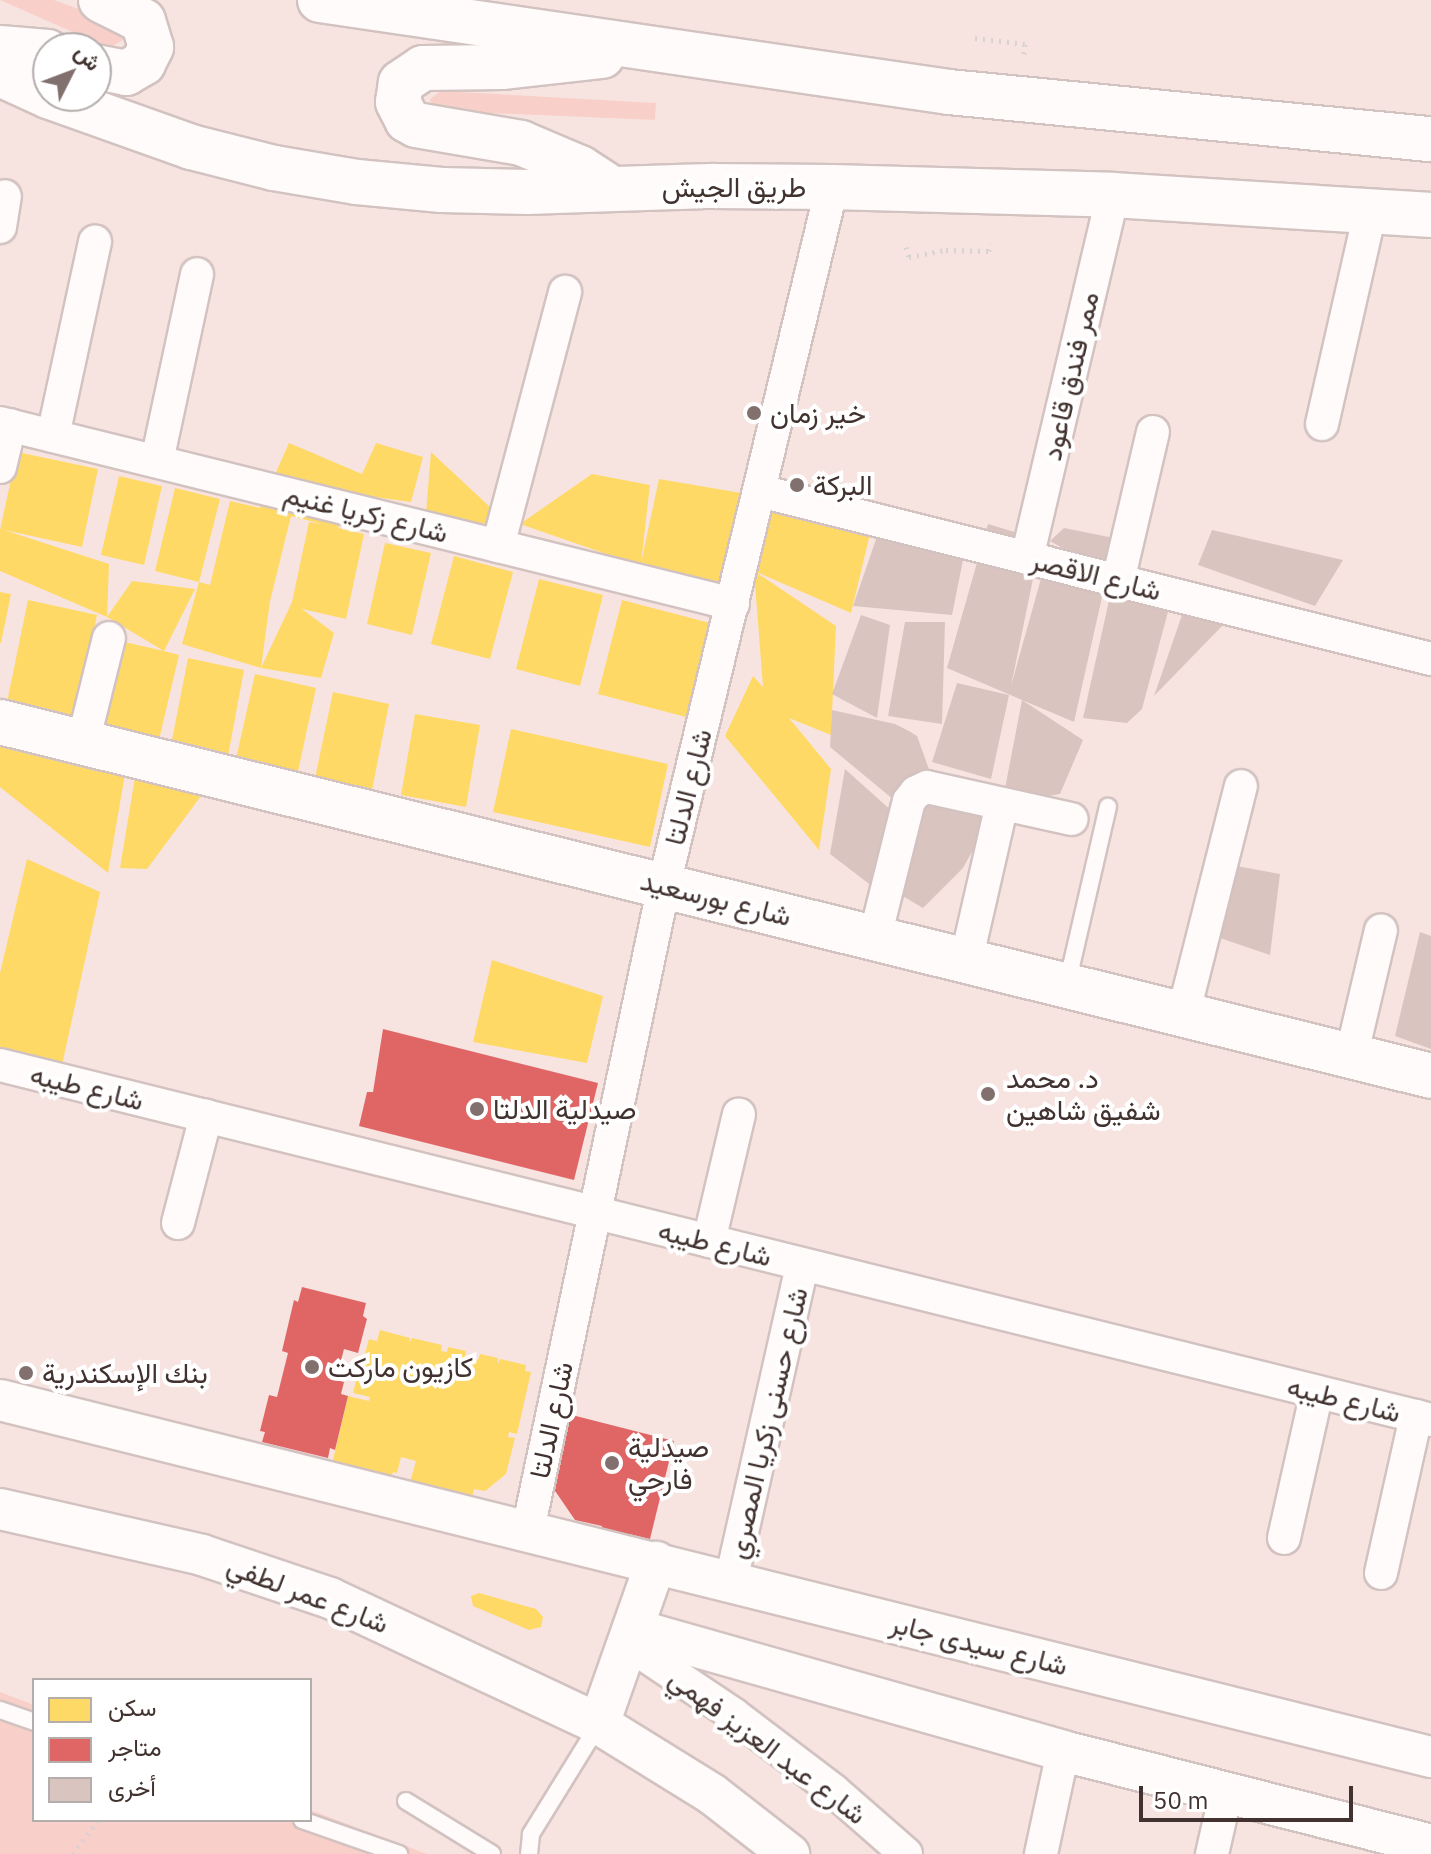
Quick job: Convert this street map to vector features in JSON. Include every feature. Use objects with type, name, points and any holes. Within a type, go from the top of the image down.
[{"type":"main road","points":[[101,0],[143,21],[151,47],[143,63],[126,73],[112,70]]},
{"type":"main road","points":[[320,0],[949,92],[1431,139]]},
{"type":"main road","points":[[612,189],[580,168],[521,143],[416,125],[401,112],[398,91],[407,76],[423,68],[552,63],[651,46]]},
{"type":"main road","points":[[0,48],[32,51]]},
{"type":"main road","name":"طريق الجيش","points":[[0,74],[32,89]]},
{"type":"main road","name":"طريق الجيش","points":[[93,112],[191,147],[274,168],[357,182],[470,191],[832,187],[1113,195],[1371,208],[1431,215]]},
{"type":"main road","name":"شارع بورسعيد","points":[[0,722],[1431,1076]]},
{"type":"street","name":"شارع الدلتا","points":[[528,1530],[664,885],[832,187]]},
{"type":"street","name":"ممر فندق قاعود","points":[[1027,558],[1113,195]]},
{"type":"street","points":[[1322,424],[1371,208]]},
{"type":"street","points":[[53,436],[95,241]]},
{"type":"street","points":[[157,461],[197,274]]},
{"type":"street","points":[[498,546],[565,292]]},
{"type":"street","points":[[0,467],[5,424]]},
{"type":"street","name":"شارع زكريا غنيم","points":[[5,424],[733,604]]},
{"type":"street","points":[[1118,581],[1153,432]]},
{"type":"street","name":"شارع الاقصر","points":[[760,491],[1431,659]]},
{"type":"street","points":[[83,742],[109,638]]},
{"type":"street","points":[[1183,1015],[1241,786]]},
{"type":"street","points":[[875,937],[912,796],[927,787],[1071,819]]},
{"type":"street","points":[[966,961],[1002,804]]},
{"type":"street","points":[[1351,1057],[1381,930]]},
{"type":"street","name":"شارع طيبه","points":[[0,1065],[1423,1418]]},
{"type":"street","points":[[709,1241],[739,1114]]},
{"type":"street","points":[[178,1223],[206,1116]]},
{"type":"street","name":"شارع حسنى زكريا المصري","points":[[731,1581],[802,1265]]},
{"type":"street","points":[[1284,1538],[1317,1392]]},
{"type":"street","points":[[0,1400],[528,1530]]},
{"type":"street","points":[[1381,1573],[1423,1418]]},
{"type":"street","name":"شارع عمر لطفي","points":[[0,1509],[202,1555],[281,1579],[433,1644],[599,1724],[712,1794],[789,1854]]},
{"type":"street","name":"شارع سيدى جابر","points":[[528,1530],[1431,1757]]},
{"type":"street","points":[[599,1724],[656,1562]]},
{"type":"street","points":[[630,1636],[1226,1793],[1410,1845]]},
{"type":"street","name":"شارع عبد العزيز فهمي","points":[[630,1636],[833,1790],[906,1854]]},
{"type":"street","points":[[1041,1854],[1063,1751]]},
{"type":"street","points":[[1212,1854],[1226,1793]]},
{"type":"lane","points":[[1067,986],[1108,807]]},
{"type":"lane","points":[[0,1710],[32,1721]]},
{"type":"lane","points":[[521,1854],[599,1724]]},
{"type":"lane","points":[[406,1801],[492,1854]]},
{"type":"lane","points":[[308,1822],[399,1854]]},
{"type":"lane","points":[[529,1854],[531,1834]]},
{"type":"path","points":[[975,38],[1025,44],[1024,55]]},
{"type":"path","points":[[906,247],[909,257],[946,250],[989,251],[990,243]]},
{"type":"path","points":[[73,1854],[97,1822]]},
{"type":"shaded area","points":[[0,0],[54,0],[114,22],[124,34],[123,40],[112,46],[112,32],[73,32]]},
{"type":"shaded area","points":[[441,91],[656,103],[655,120],[441,111],[432,108],[430,99]]},
{"type":"shaded area","points":[[0,1692],[32,1704],[32,1822],[312,1822],[312,1811],[427,1854],[0,1854]]},
{"type":"building: سكن","points":[[289,443],[362,474],[376,443],[423,457],[411,502],[353,494],[338,528],[364,534],[346,619],[302,609],[334,633],[321,678],[261,668],[182,644],[199,582],[210,585],[230,501],[260,508]],"holes":[[[291,516],[322,524],[309,522],[292,602],[261,668],[270,601]]]},
{"type":"building: سكن","points":[[17,452],[98,469],[82,547],[4,530],[109,564],[107,617],[0,571],[0,530]]},
{"type":"building: سكن","points":[[431,452],[491,508],[487,524],[426,513]]},
{"type":"building: سكن","points":[[592,474],[650,485],[641,563],[659,479],[747,494],[722,588],[641,566],[520,524]]},
{"type":"building: سكن","points":[[119,476],[162,486],[144,565],[101,555]]},
{"type":"building: سكن","points":[[175,488],[220,499],[199,582],[155,571]]},
{"type":"building: سكن","points":[[771,501],[870,534],[851,613],[754,571]]},
{"type":"building: سكن","points":[[385,543],[431,553],[412,635],[367,624]]},
{"type":"building: سكن","points":[[454,556],[513,572],[490,659],[431,644]]},
{"type":"building: سكن","points":[[754,571],[836,626],[831,735],[789,718],[831,769],[819,850],[725,736],[753,676],[763,687]]},
{"type":"building: سكن","points":[[539,579],[603,595],[580,686],[516,669]]},
{"type":"building: سكن","points":[[132,581],[195,589],[164,651],[107,617]]},
{"type":"building: سكن","points":[[0,592],[11,594],[1,643],[0,643]]},
{"type":"building: سكن","points":[[28,600],[97,615],[75,721],[6,707]]},
{"type":"building: سكن","points":[[622,600],[710,623],[686,717],[598,694]]},
{"type":"building: سكن","points":[[120,641],[179,655],[157,748],[98,734]]},
{"type":"building: سكن","points":[[188,658],[244,670],[227,761],[170,750]]},
{"type":"building: سكن","points":[[255,674],[316,688],[297,776],[235,763]]},
{"type":"building: سكن","points":[[333,692],[389,704],[372,790],[315,778]]},
{"type":"building: سكن","points":[[415,714],[480,725],[466,807],[401,795]]},
{"type":"building: سكن","points":[[511,729],[668,764],[650,847],[493,812]]},
{"type":"building: سكن","points":[[0,742],[126,768],[108,873],[0,787]]},
{"type":"building: سكن","points":[[137,765],[201,796],[147,869],[120,868]]},
{"type":"building: سكن","points":[[27,859],[100,892],[62,1065],[0,1049],[0,973]]},
{"type":"building: سكن","points":[[492,960],[603,996],[587,1063],[473,1042]]},
{"type":"building: سكن","points":[[380,1330],[410,1338],[409,1343],[412,1338],[442,1345],[441,1351],[447,1352],[448,1347],[466,1351],[465,1356],[478,1360],[480,1354],[498,1358],[498,1364],[500,1359],[526,1365],[525,1371],[531,1372],[517,1434],[509,1432],[508,1437],[515,1438],[506,1474],[485,1491],[474,1489],[472,1498],[410,1482],[416,1461],[401,1457],[397,1473],[393,1472],[391,1479],[332,1464],[348,1396],[369,1401],[370,1397],[353,1393],[369,1339],[377,1341]]},
{"type":"building: سكن","points":[[479,1593],[536,1609],[543,1617],[541,1627],[529,1630],[473,1606],[471,1596]]},
{"type":"building: متاجر","name":"صيدلية الدلتا","points":[[383,1029],[598,1083],[574,1180],[359,1126],[367,1092],[373,1092]]},
{"type":"building: متاجر","name":"كازيون ماركت","points":[[302,1287],[366,1303],[363,1316],[367,1319],[358,1353],[344,1349],[336,1380],[344,1382],[341,1394],[348,1396],[335,1450],[330,1448],[328,1458],[262,1442],[265,1432],[260,1431],[269,1395],[277,1397],[288,1353],[282,1351],[294,1300],[298,1302]]},
{"type":"building: متاجر","name":"صيدلية فارحي","points":[[568,1414],[674,1441],[650,1539],[629,1534],[627,1539],[601,1533],[602,1526],[575,1520],[551,1485]]},
{"type":"building: أخرى","points":[[882,522],[964,555],[952,615],[853,606]]},
{"type":"building: أخرى","points":[[988,524],[1041,540],[1011,686],[1049,550],[1080,558],[1050,541],[1064,528],[1119,539],[1107,575],[1074,722],[947,668]]},
{"type":"building: أخرى","points":[[1212,530],[1343,560],[1315,606],[1198,565]]},
{"type":"building: أخرى","points":[[1110,596],[1146,606],[1169,608],[1142,709],[1127,723],[1083,718]]},
{"type":"building: أخرى","points":[[861,615],[890,625],[877,718],[832,694]]},
{"type":"building: أخرى","points":[[1182,615],[1225,623],[1154,696]]},
{"type":"building: أخرى","points":[[905,622],[945,622],[942,724],[888,716]]},
{"type":"building: أخرى","points":[[957,683],[1009,695],[991,779],[932,762]]},
{"type":"building: أخرى","points":[[1022,700],[1083,740],[1060,794],[1002,804]]},
{"type":"building: أخرى","points":[[832,710],[895,724],[917,736],[930,772],[894,800],[830,747]]},
{"type":"building: أخرى","points":[[845,769],[893,812],[894,903],[830,854]]},
{"type":"building: أخرى","points":[[938,773],[983,814],[982,834],[963,868],[923,908],[894,891],[912,818]]},
{"type":"building: أخرى","points":[[1231,865],[1280,874],[1270,955],[1214,936]]},
{"type":"building: أخرى","points":[[1420,932],[1431,936],[1431,1049],[1395,1036]]},
{"type":"place","name":"خير زمان","points":[[754,413]]},
{"type":"place","name":"البركة","points":[[797,485]]},
{"type":"place","name":"د. محمد شفيق شاهين","points":[[988,1094]]},
{"type":"place","name":"صيدلية الدلتا","points":[[477,1109]]},
{"type":"place","name":"كازيون ماركت","points":[[312,1367]]},
{"type":"place","name":"بنك الإسكندرية","points":[[26,1373]]},
{"type":"place","name":"صيدلية فارحي","points":[[612,1463]]}]
